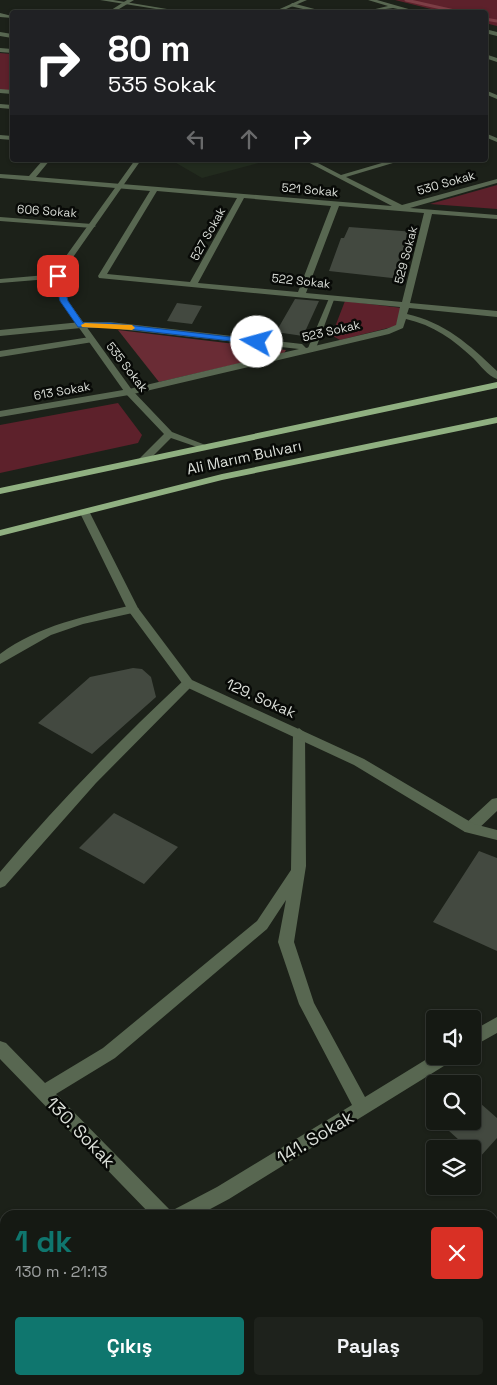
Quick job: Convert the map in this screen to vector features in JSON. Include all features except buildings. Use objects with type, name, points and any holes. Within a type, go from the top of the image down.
[{"type":"main road","name":"Ali Marım Bulvarı","points":[[0,491],[203,446],[497,385]]},
{"type":"main road","name":"Ali Marım Bulvarı","points":[[0,533],[222,477],[497,420]]},
{"type":"street","points":[[103,0],[168,10]]},
{"type":"street","points":[[114,10],[131,0]]},
{"type":"street","points":[[281,10],[304,0]]},
{"type":"street","points":[[371,0],[408,10]]},
{"type":"street","points":[[292,5],[312,10]]},
{"type":"street","points":[[374,10],[393,6]]},
{"type":"street","points":[[30,179],[45,162]]},
{"type":"street","points":[[0,281],[58,276],[137,162]]},
{"type":"street","points":[[311,162],[401,208]]},
{"type":"street","points":[[340,177],[393,162]]},
{"type":"street","name":"521 Sokak","points":[[0,176],[497,217]]},
{"type":"street","name":"530 Sokak","points":[[401,208],[497,180]]},
{"type":"street","name":"522 Sokak","points":[[155,188],[102,276],[194,283],[497,314]]},
{"type":"street","name":"527 Sokak","points":[[194,283],[242,195]]},
{"type":"street","points":[[302,294],[336,203]]},
{"type":"street","name":"529 Sokak","points":[[405,304],[430,210]]},
{"type":"street","name":"606 Sokak","points":[[0,219],[92,226]]},
{"type":"street","name":"535 Sokak","points":[[58,276],[64,301],[90,340],[129,392],[169,434]]},
{"type":"street","points":[[405,304],[402,316],[417,318],[438,326],[462,342],[497,376]]},
{"type":"street","name":"523 Sokak","points":[[129,392],[389,331],[400,326],[402,316]]},
{"type":"street","points":[[0,333],[110,325],[312,348]]},
{"type":"street","points":[[0,354],[90,340]]},
{"type":"street","name":"613 Sokak","points":[[0,414],[129,392]]},
{"type":"street","points":[[144,459],[169,434],[203,446]]},
{"type":"street","name":"129. Sokak","points":[[85,513],[133,609],[188,683],[300,733],[359,762],[470,828],[497,835]]},
{"type":"street","points":[[0,660],[16,646],[47,631],[133,609]]},
{"type":"street","points":[[0,882],[40,831],[107,760],[188,683]]},
{"type":"street","points":[[300,733],[299,866],[286,942],[307,1004],[362,1108]]},
{"type":"street","points":[[470,828],[497,803]]},
{"type":"street","points":[[44,1093],[109,1053],[262,924],[284,894],[299,866]]},
{"type":"street","points":[[481,1034],[497,1024]]},
{"type":"street","name":"130. Sokak","points":[[0,1048],[158,1210]]},
{"type":"street","name":"141. Sokak","points":[[191,1210],[223,1193],[431,1065]]},
{"type":"lane","points":[[312,348],[332,297]]},
{"type":"shaded area","points":[[395,0],[497,0],[497,26],[488,24],[488,10],[435,10]]},
{"type":"shaded area","points":[[0,53],[10,54],[10,91],[0,90]]},
{"type":"shaded area","points":[[174,162],[262,162],[202,178]]},
{"type":"shaded area","points":[[497,185],[497,209],[430,204]]},
{"type":"shaded area","points":[[345,301],[402,308],[396,326],[340,340],[333,336],[333,332]]},
{"type":"shaded area","points":[[118,330],[286,350],[284,353],[159,382]]},
{"type":"shaded area","points":[[118,403],[142,435],[138,443],[0,473],[0,425]]},
{"type":"waterway","points":[[406,0],[450,10]]},
{"type":"waterway","points":[[488,20],[497,21]]},
{"type":"slow traffic","points":[[85,325],[110,325],[132,328]]},
{"type":"route","points":[[58,276],[59,287],[64,301],[81,326],[110,325],[257,342]]}]
